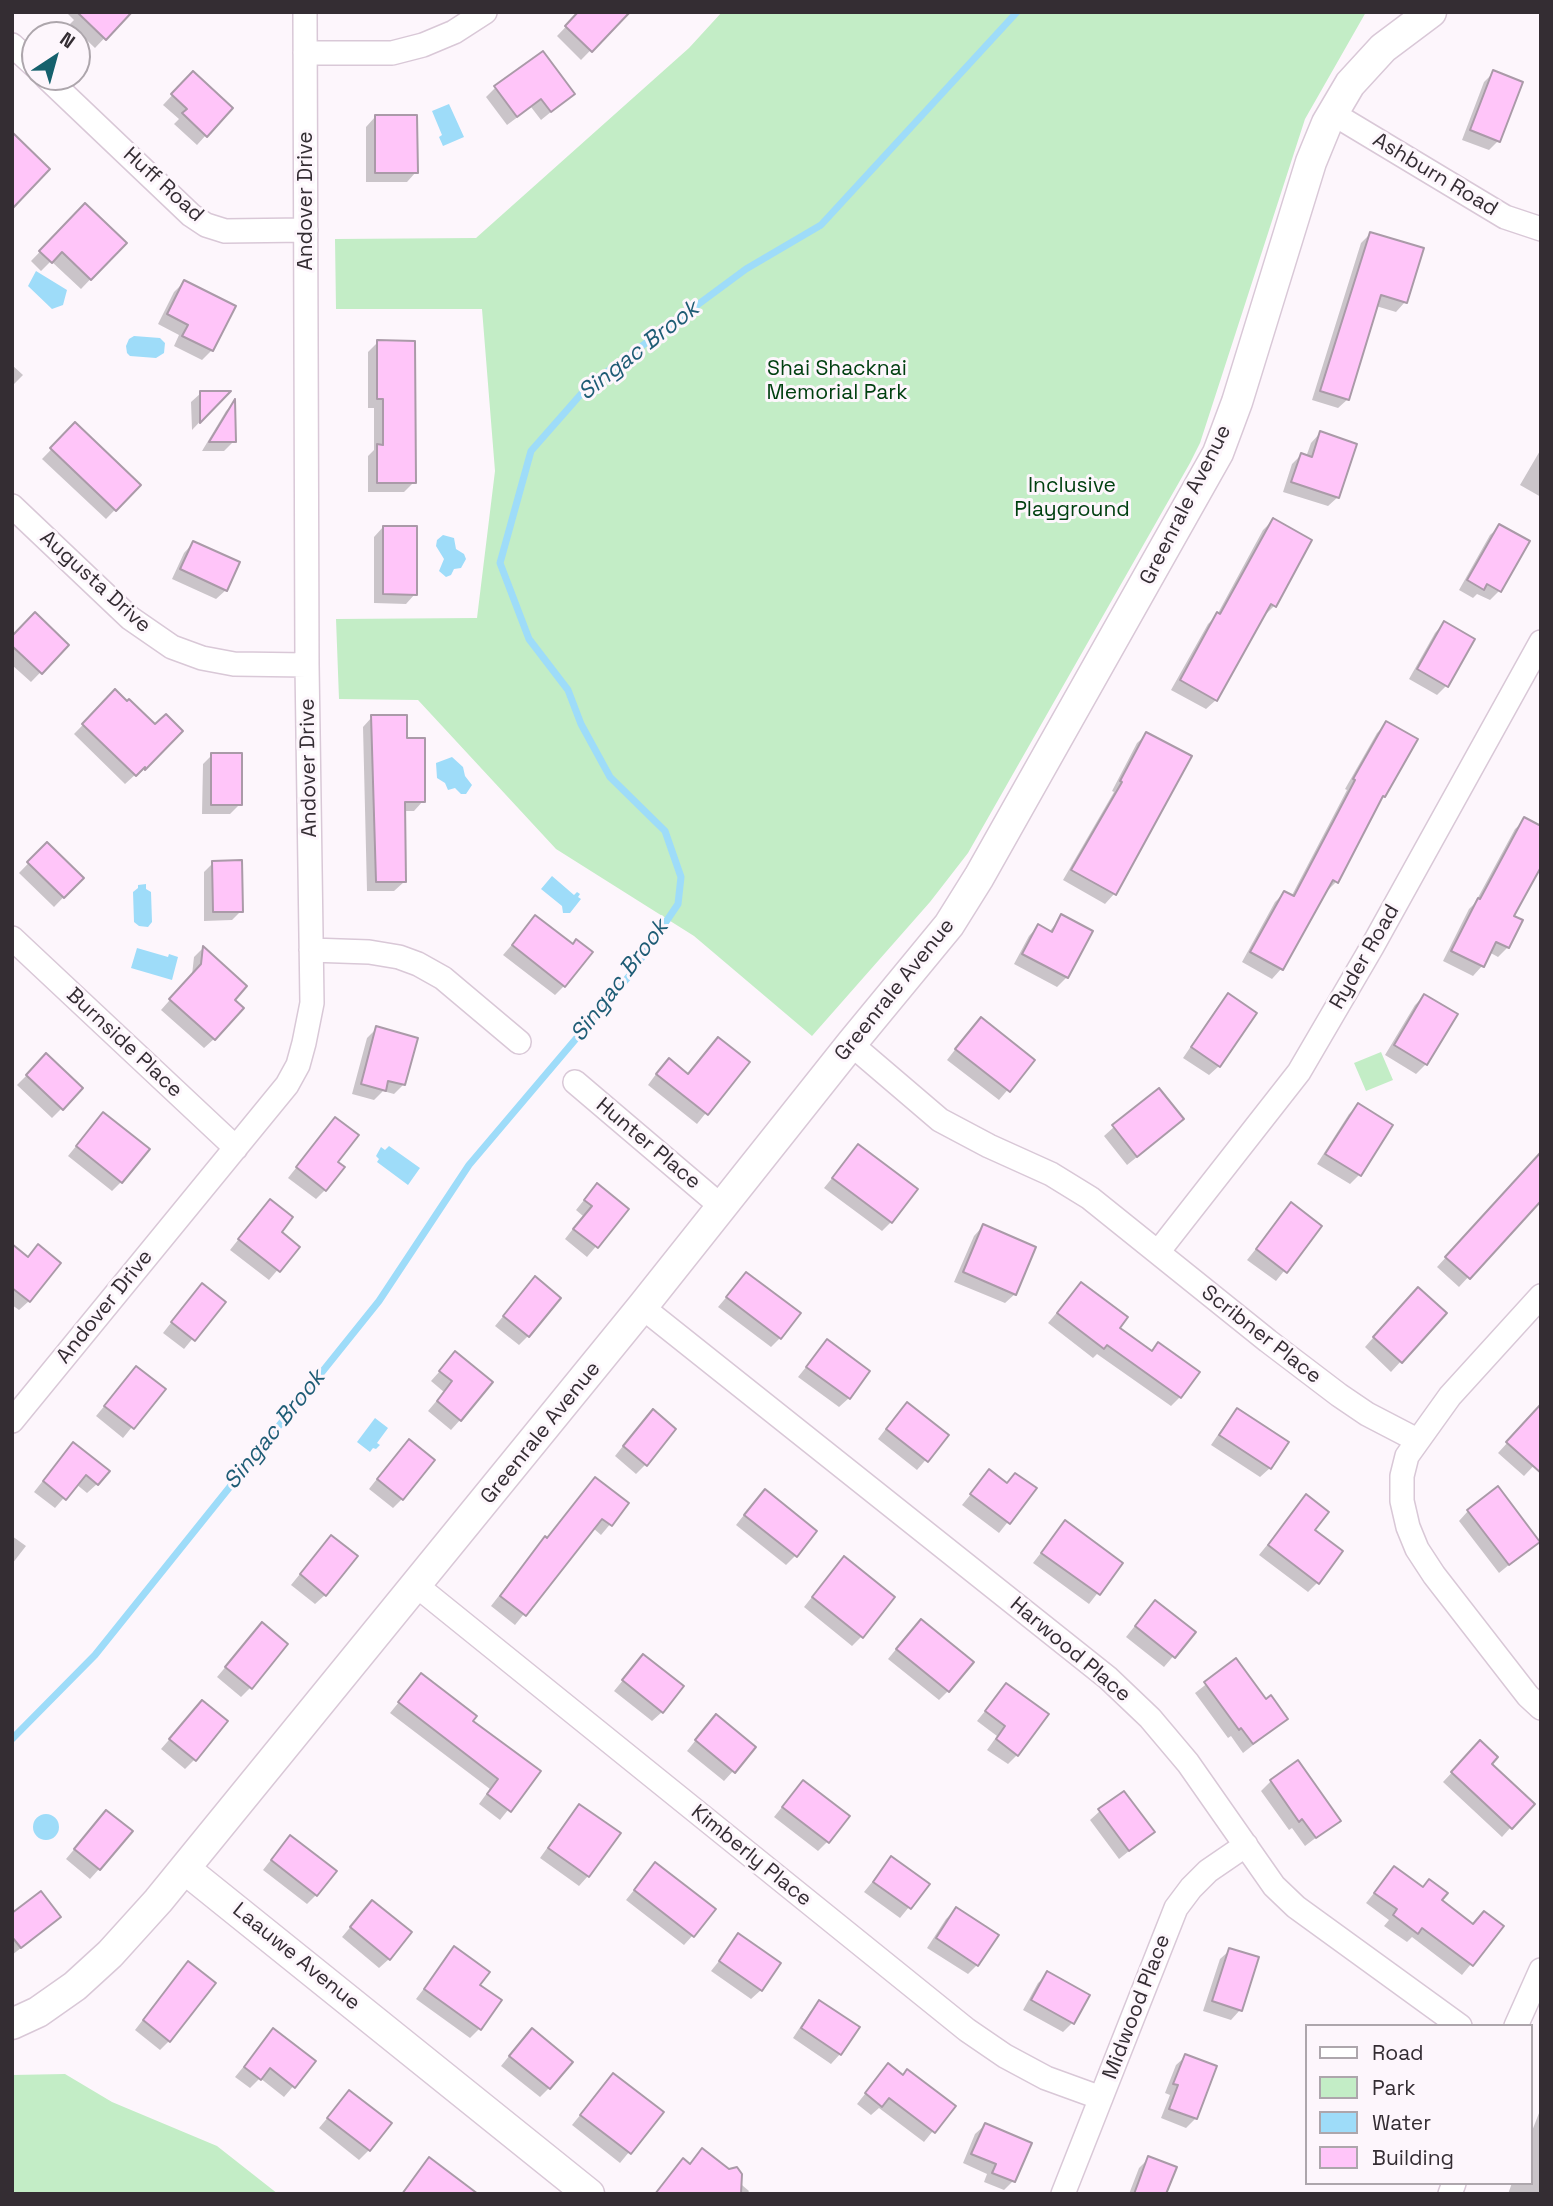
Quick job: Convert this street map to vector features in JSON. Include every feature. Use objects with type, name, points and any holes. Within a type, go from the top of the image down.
[{"type":"street","name":"Andover Drive","points":[[12,1421],[287,1085],[298,1065],[312,1003],[307,665],[305,12]]},
{"type":"street","points":[[305,53],[392,53],[423,45],[454,32],[485,12]]},
{"type":"street","name":"Greenrale Avenue","points":[[185,1869],[417,1586],[949,925],[1218,453],[1237,401],[1311,162],[1332,113],[1350,84],[1383,48],[1431,12]]},
{"type":"street","name":"Huff Road","points":[[61,91],[191,215],[206,225],[225,230],[306,230]]},
{"type":"street","name":"Ashburn Road","points":[[1332,113],[1506,217],[1541,229]]},
{"type":"street","name":"Augusta Drive","points":[[12,506],[130,618],[173,647],[202,658],[234,664],[307,665]]},
{"type":"street","name":"Ryder Road","points":[[1158,1252],[1299,1072],[1372,947],[1541,642]]},
{"type":"street","name":"Burnside Place","points":[[12,938],[236,1148]]},
{"type":"street","points":[[311,950],[369,952],[399,957],[418,964],[443,978],[519,1042]]},
{"type":"street","name":"Scribner Place","points":[[851,1044],[940,1120],[1061,1180],[1090,1198],[1339,1395],[1367,1414],[1417,1440]]},
{"type":"street","name":"Hunter Place","points":[[575,1082],[722,1207]]},
{"type":"street","points":[[1541,1296],[1450,1396],[1406,1456],[1402,1476],[1402,1501],[1417,1549],[1511,1674],[1541,1708]]},
{"type":"street","name":"Harwood Place","points":[[642,1307],[1108,1678],[1150,1718],[1188,1763],[1274,1886],[1296,1907],[1458,2024]]},
{"type":"street","name":"Kimberly Place","points":[[417,1586],[967,2030],[1005,2056],[1046,2078],[1101,2098]]},
{"type":"street","name":"Midwood Place","points":[[1063,2194],[1177,1908],[1191,1888],[1208,1871],[1246,1845]]},
{"type":"street","points":[[12,2024],[38,2012],[75,1986],[110,1954],[185,1869]]},
{"type":"street","name":"Laauwe Avenue","points":[[185,1869],[589,2194]]},
{"type":"street","points":[[1518,2024],[1541,1970]]},
{"type":"green space","name":"Shai Shacknai Memorial Park","points":[[722,12],[1366,12],[1305,119],[1200,443],[1190,463],[968,853],[930,902],[812,1036],[694,936],[556,849],[418,700],[339,699],[336,619],[477,618],[495,471],[482,309],[336,309],[335,239],[476,238],[689,48]]},
{"type":"green space","points":[[1381,1052],[1393,1080],[1366,1091],[1354,1063]]},
{"type":"green space","points":[[65,2074],[112,2102],[217,2146],[278,2194],[12,2194],[12,2075]]},
{"type":"water","points":[[449,104],[464,137],[443,146],[439,137],[442,135],[432,111]]},
{"type":"water","points":[[36,271],[67,290],[63,305],[52,309],[28,286]]},
{"type":"water","points":[[134,336],[160,338],[165,343],[164,353],[156,358],[130,356],[126,346]]},
{"type":"water","points":[[443,535],[454,538],[456,549],[464,554],[466,559],[461,568],[454,569],[451,575],[446,577],[439,571],[444,559],[436,546],[437,540]]},
{"type":"water","points":[[452,757],[463,767],[465,776],[472,785],[466,794],[461,794],[455,788],[448,790],[445,783],[437,778],[436,763]]},
{"type":"water","points":[[552,876],[574,895],[577,892],[580,894],[578,897],[581,899],[570,913],[563,913],[562,906],[541,889]]},
{"type":"water","points":[[146,884],[146,889],[151,892],[152,922],[148,927],[134,922],[133,892],[138,885]]},
{"type":"water","points":[[137,948],[168,957],[169,954],[178,957],[172,980],[131,968]]},
{"type":"water","points":[[389,1146],[420,1168],[408,1185],[377,1162],[379,1159],[376,1156],[381,1147],[385,1150]]},
{"type":"water","points":[[375,1418],[388,1428],[377,1443],[380,1445],[370,1452],[357,1442]]},
{"type":"water","points":[[46,1814],[55,1818],[59,1827],[55,1836],[46,1840],[37,1836],[33,1827],[37,1818]]},
{"type":"building","points":[[77,12],[132,12],[106,40],[91,26],[91,21],[86,21]]},
{"type":"building","points":[[578,12],[630,12],[592,52],[565,26]]},
{"type":"building","points":[[543,51],[575,94],[551,112],[541,99],[517,117],[494,86]]},
{"type":"building","points":[[1493,70],[1523,82],[1500,142],[1470,130]]},
{"type":"building","points":[[193,71],[233,108],[207,137],[182,113],[187,109],[171,94]]},
{"type":"building","points":[[375,115],[417,115],[418,173],[375,173]]},
{"type":"building","points":[[12,132],[50,169],[12,209]]},
{"type":"building","points":[[85,203],[127,243],[91,280],[62,252],[52,263],[39,251]]},
{"type":"building","points":[[1370,232],[1424,248],[1407,303],[1381,295],[1349,400],[1320,391]]},
{"type":"building","points":[[184,280],[236,306],[213,351],[182,336],[188,325],[167,314]]},
{"type":"building","points":[[377,340],[415,341],[416,483],[377,483],[377,444],[383,445],[383,399],[377,399]]},
{"type":"building","points":[[200,391],[231,391],[200,423]]},
{"type":"building","points":[[235,399],[236,442],[209,442]]},
{"type":"building","points":[[75,422],[141,485],[116,511],[50,448]]},
{"type":"building","points":[[1320,431],[1357,444],[1339,498],[1291,482],[1301,453],[1312,457]]},
{"type":"building","points":[[1273,518],[1312,540],[1276,607],[1271,604],[1217,701],[1180,680]]},
{"type":"building","points":[[1499,524],[1530,541],[1501,592],[1487,584],[1484,590],[1467,580]]},
{"type":"building","points":[[383,526],[417,526],[417,595],[383,594]]},
{"type":"building","points":[[193,541],[240,562],[227,591],[180,569]]},
{"type":"building","points":[[35,612],[69,645],[42,674],[12,646],[12,636]]},
{"type":"building","points":[[1444,621],[1475,639],[1448,687],[1417,669]]},
{"type":"building","points":[[115,689],[155,724],[166,714],[183,731],[136,776],[82,724]]},
{"type":"building","points":[[371,715],[407,715],[407,738],[425,738],[425,802],[405,802],[406,882],[376,882]]},
{"type":"building","points":[[1386,721],[1418,739],[1385,797],[1383,796],[1338,883],[1333,880],[1283,970],[1250,952],[1284,891],[1294,896],[1355,780],[1353,779]]},
{"type":"building","points":[[1146,732],[1192,756],[1116,895],[1071,870],[1122,782],[1120,781]]},
{"type":"building","points":[[211,753],[242,753],[242,805],[211,805]]},
{"type":"building","points":[[1524,817],[1541,826],[1541,867],[1514,916],[1523,920],[1509,948],[1496,942],[1484,967],[1451,951]]},
{"type":"building","points":[[47,842],[84,878],[64,898],[27,862]]},
{"type":"building","points":[[242,860],[243,912],[213,912],[212,861]]},
{"type":"building","points":[[1061,914],[1093,931],[1068,978],[1022,954],[1038,924],[1052,932]]},
{"type":"building","points":[[535,915],[573,944],[576,939],[593,952],[565,987],[512,945]]},
{"type":"building","points":[[203,946],[247,986],[235,1000],[244,1008],[215,1040],[169,999],[201,964]]},
{"type":"building","points":[[1228,993],[1257,1013],[1220,1067],[1191,1047]]},
{"type":"building","points":[[1424,994],[1458,1014],[1427,1065],[1394,1045]]},
{"type":"building","points":[[981,1017],[1035,1060],[1010,1092],[955,1049]]},
{"type":"building","points":[[376,1026],[418,1038],[405,1085],[388,1081],[386,1091],[361,1084]]},
{"type":"building","points":[[718,1037],[750,1062],[708,1115],[656,1074],[669,1058],[688,1074]]},
{"type":"building","points":[[46,1053],[83,1088],[63,1110],[26,1075]]},
{"type":"building","points":[[1159,1088],[1184,1119],[1137,1157],[1112,1125]]},
{"type":"building","points":[[1358,1103],[1393,1125],[1361,1176],[1325,1154]]},
{"type":"building","points":[[103,1112],[150,1149],[122,1183],[76,1146]]},
{"type":"building","points":[[335,1117],[359,1135],[338,1162],[345,1167],[326,1191],[296,1167]]},
{"type":"building","points":[[858,1144],[918,1189],[892,1223],[832,1178]]},
{"type":"building","points":[[1541,1152],[1541,1201],[1470,1279],[1445,1257]]},
{"type":"building","points":[[597,1183],[629,1209],[598,1248],[573,1229],[592,1206],[584,1200]]},
{"type":"building","points":[[270,1199],[293,1217],[282,1232],[300,1247],[280,1272],[238,1239]]},
{"type":"building","points":[[1291,1202],[1322,1226],[1287,1273],[1256,1249]]},
{"type":"building","points":[[983,1224],[1036,1247],[1016,1295],[963,1272]]},
{"type":"building","points":[[12,1244],[28,1257],[38,1244],[61,1263],[30,1302],[12,1288]]},
{"type":"building","points":[[746,1272],[801,1313],[781,1339],[726,1297]]},
{"type":"building","points":[[535,1276],[561,1298],[529,1337],[503,1316]]},
{"type":"building","points":[[1081,1282],[1128,1317],[1120,1328],[1152,1351],[1158,1342],[1200,1372],[1181,1398],[1107,1345],[1104,1349],[1057,1313]]},
{"type":"building","points":[[202,1283],[226,1302],[195,1341],[171,1322]]},
{"type":"building","points":[[1418,1287],[1447,1313],[1402,1363],[1373,1337]]},
{"type":"building","points":[[827,1339],[870,1371],[850,1399],[806,1367]]},
{"type":"building","points":[[455,1351],[493,1382],[461,1421],[437,1401],[452,1381],[439,1371]]},
{"type":"building","points":[[136,1366],[166,1389],[134,1429],[104,1406]]},
{"type":"building","points":[[907,1402],[949,1435],[928,1462],[886,1429]]},
{"type":"building","points":[[1541,1404],[1541,1473],[1506,1442]]},
{"type":"building","points":[[1237,1408],[1289,1442],[1271,1469],[1219,1435]]},
{"type":"building","points":[[653,1409],[676,1429],[647,1466],[623,1446]]},
{"type":"building","points":[[409,1439],[435,1460],[403,1500],[377,1479]]},
{"type":"building","points":[[73,1442],[110,1471],[98,1485],[86,1475],[66,1500],[43,1481]]},
{"type":"building","points":[[989,1469],[1007,1483],[1015,1473],[1037,1488],[1010,1524],[970,1494]]},
{"type":"building","points":[[595,1477],[629,1503],[612,1526],[602,1519],[526,1616],[500,1596],[545,1536],[547,1538]]},
{"type":"building","points":[[1498,1486],[1540,1542],[1509,1565],[1467,1510]]},
{"type":"building","points":[[765,1489],[817,1531],[797,1557],[744,1515]]},
{"type":"building","points":[[1306,1494],[1329,1512],[1315,1530],[1343,1551],[1319,1584],[1268,1545]]},
{"type":"building","points":[[1065,1520],[1123,1563],[1100,1595],[1041,1553]]},
{"type":"building","points":[[331,1535],[358,1556],[326,1596],[300,1574]]},
{"type":"building","points":[[844,1556],[895,1597],[863,1638],[812,1597]]},
{"type":"building","points":[[1155,1600],[1196,1632],[1175,1658],[1135,1626]]},
{"type":"building","points":[[921,1619],[974,1662],[949,1692],[896,1649]]},
{"type":"building","points":[[262,1622],[288,1644],[252,1689],[225,1667]]},
{"type":"building","points":[[643,1654],[684,1686],[663,1713],[622,1680]]},
{"type":"building","points":[[1236,1658],[1266,1699],[1271,1695],[1288,1719],[1253,1744],[1241,1728],[1239,1730],[1204,1682]]},
{"type":"building","points":[[421,1673],[477,1716],[473,1721],[541,1771],[511,1812],[487,1794],[498,1779],[398,1702]]},
{"type":"building","points":[[1006,1683],[1049,1714],[1018,1756],[996,1739],[1005,1726],[985,1711]]},
{"type":"building","points":[[202,1700],[228,1721],[196,1761],[169,1739]]},
{"type":"building","points":[[716,1714],[756,1747],[735,1773],[695,1740]]},
{"type":"building","points":[[1480,1740],[1498,1757],[1492,1764],[1535,1804],[1512,1829],[1451,1772]]},
{"type":"building","points":[[1298,1760],[1341,1821],[1316,1838],[1302,1819],[1299,1822],[1270,1780]]},
{"type":"building","points":[[803,1780],[850,1816],[829,1843],[782,1807]]},
{"type":"building","points":[[1124,1791],[1155,1832],[1129,1851],[1098,1809]]},
{"type":"building","points":[[579,1804],[621,1833],[589,1877],[548,1848]]},
{"type":"building","points":[[106,1810],[133,1831],[100,1870],[74,1849]]},
{"type":"building","points":[[290,1835],[337,1871],[317,1896],[271,1860]]},
{"type":"building","points":[[891,1856],[930,1884],[911,1909],[873,1882]]},
{"type":"building","points":[[655,1862],[716,1909],[694,1937],[634,1890]]},
{"type":"building","points":[[1394,1866],[1423,1887],[1429,1879],[1448,1893],[1442,1900],[1473,1924],[1484,1911],[1504,1926],[1473,1966],[1422,1928],[1418,1934],[1393,1915],[1397,1909],[1374,1893]]},
{"type":"building","points":[[41,1891],[61,1917],[21,1948],[12,1937],[12,1913]]},
{"type":"building","points":[[372,1900],[412,1932],[390,1960],[350,1927]]},
{"type":"building","points":[[956,1907],[999,1935],[978,1966],[936,1938]]},
{"type":"building","points":[[738,1933],[781,1963],[762,1991],[719,1961]]},
{"type":"building","points":[[454,1946],[490,1972],[480,1985],[502,2000],[481,2030],[424,1989]]},
{"type":"building","points":[[1229,1948],[1259,1957],[1242,2011],[1212,2001]]},
{"type":"building","points":[[188,1961],[216,1983],[170,2042],[143,2020]]},
{"type":"building","points":[[1047,1971],[1090,1995],[1074,2024],[1031,2000]]},
{"type":"building","points":[[819,2000],[860,2027],[841,2055],[801,2028]]},
{"type":"building","points":[[273,2028],[316,2061],[295,2088],[270,2068],[261,2080],[244,2067]]},
{"type":"building","points":[[532,2028],[573,2062],[550,2089],[509,2056]]},
{"type":"building","points":[[1185,2054],[1217,2066],[1197,2119],[1169,2109],[1178,2085],[1173,2084]]},
{"type":"building","points":[[888,2063],[903,2075],[907,2069],[956,2106],[935,2133],[889,2098],[882,2107],[865,2093]]},
{"type":"building","points":[[613,2073],[664,2112],[631,2154],[580,2115]]},
{"type":"building","points":[[349,2090],[392,2123],[370,2151],[327,2118]]},
{"type":"building","points":[[985,2123],[1032,2143],[1015,2182],[992,2173],[996,2164],[971,2154]]},
{"type":"building","points":[[702,2148],[729,2169],[737,2167],[742,2174],[741,2194],[655,2194],[683,2158],[690,2164]]},
{"type":"building","points":[[1148,2156],[1177,2167],[1166,2194],[1134,2194]]},
{"type":"building","points":[[429,2157],[478,2194],[402,2194]]},
{"type":"waterway","name":"Singac Brook","points":[[12,1739],[95,1655],[379,1301],[469,1165],[630,975],[678,904],[681,877],[665,831],[610,777],[581,724],[568,690],[529,639],[500,563],[531,451],[589,385],[746,269],[821,225],[1017,12]]},
{"type":"park label","name":"Inclusive Playground","points":[[1072,498]]}]
